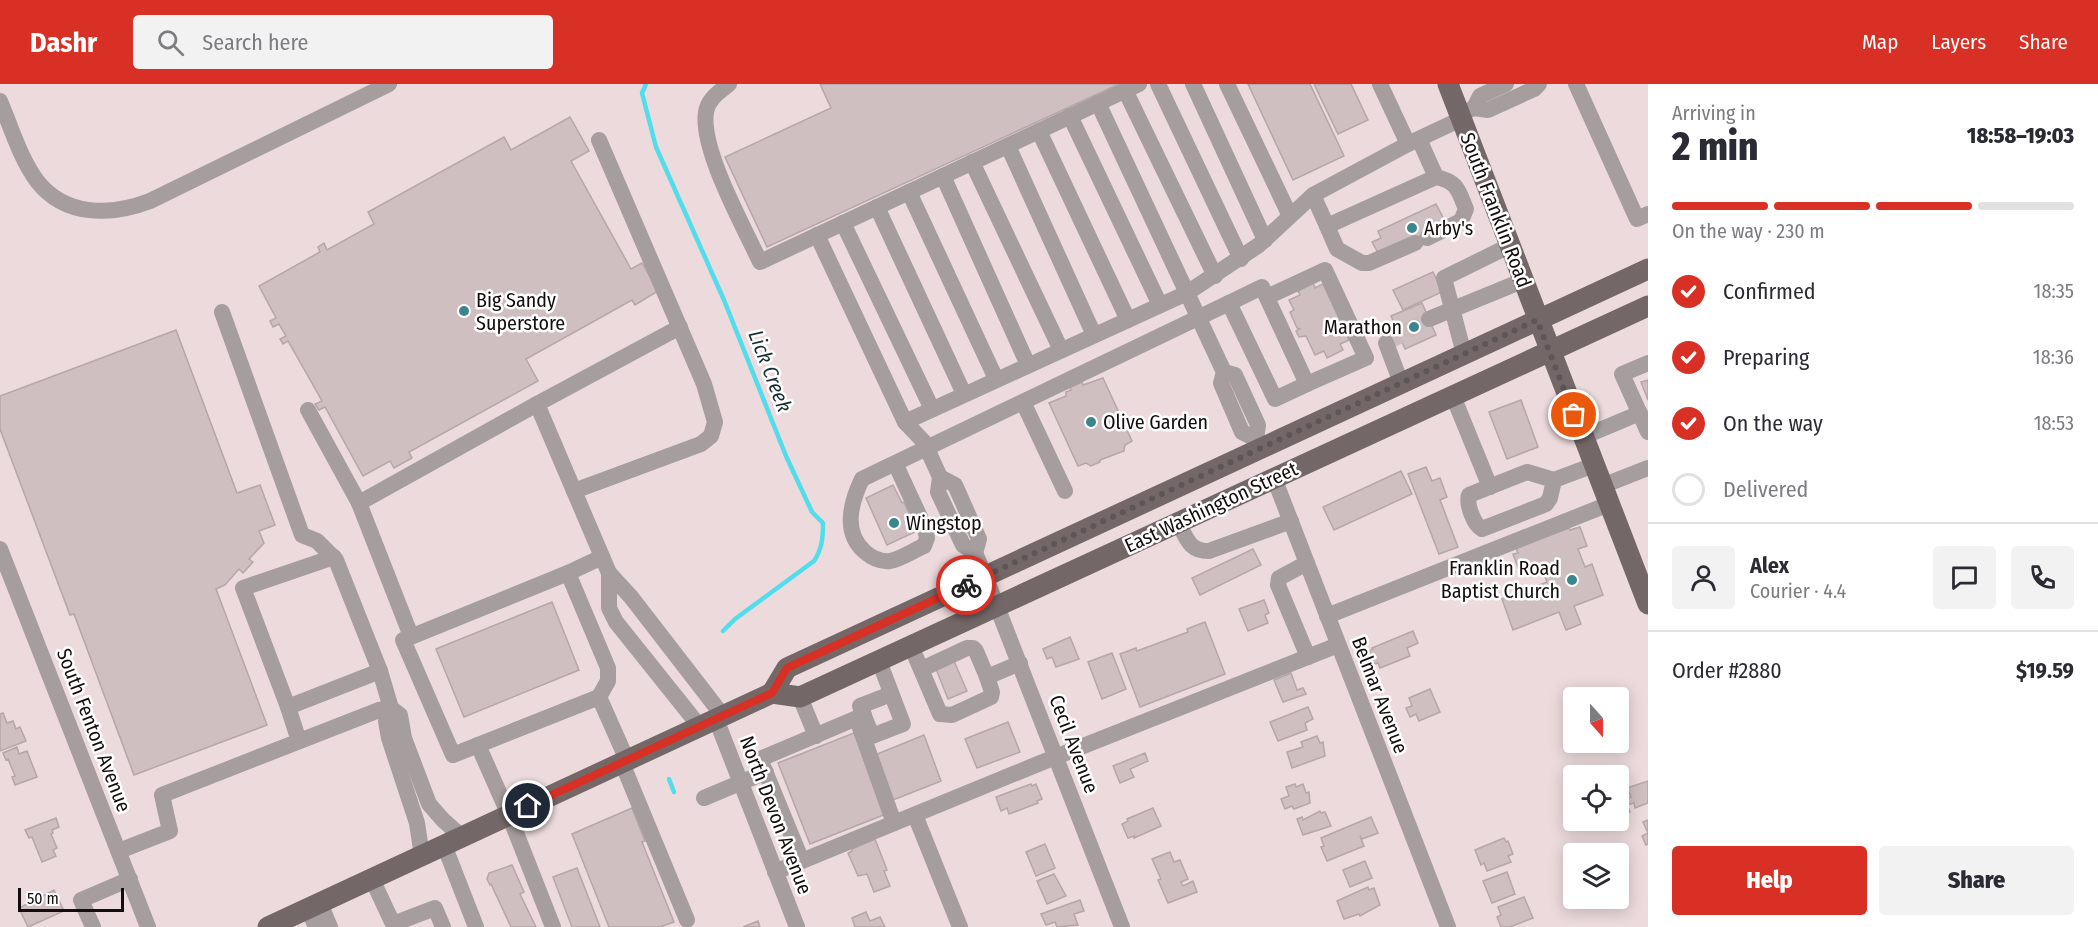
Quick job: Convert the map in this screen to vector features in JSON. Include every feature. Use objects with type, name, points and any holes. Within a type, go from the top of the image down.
[{"type":"main road","name":"South Franklin Road","points":[[1448,84],[1465,114],[1509,246],[1594,465],[1643,575],[1648,604]]},
{"type":"main road","name":"East Washington Street","points":[[800,697],[1453,396],[1648,269]]},
{"type":"main road","name":"East Washington Street","points":[[772,693],[787,668],[986,576],[1258,444],[1464,354],[1544,336],[1648,306]]},
{"type":"main road","points":[[268,927],[315,913],[372,879],[772,693],[800,697]]},
{"type":"street","points":[[0,101],[24,159],[44,189],[75,208],[110,211],[150,201],[389,84]]},
{"type":"street","points":[[729,84],[710,99],[706,110],[705,126],[711,150],[724,183],[760,262],[1132,87],[1215,276]]},
{"type":"street","points":[[1158,84],[1241,259]]},
{"type":"street","points":[[1193,84],[1265,240]]},
{"type":"street","points":[[1227,84],[1290,216]]},
{"type":"street","points":[[1380,84],[1436,177]]},
{"type":"street","points":[[1465,114],[1480,96],[1506,84]]},
{"type":"street","points":[[905,422],[1187,293],[1241,259],[1313,195],[1465,114],[1488,110],[1534,89],[1539,84]]},
{"type":"street","points":[[1576,84],[1637,219],[1648,214]]},
{"type":"street","points":[[1098,103],[1224,372],[1235,375],[1258,425],[1258,444]]},
{"type":"street","points":[[1070,116],[1160,305]]},
{"type":"street","points":[[1039,131],[1128,320]]},
{"type":"street","points":[[574,491],[701,444],[711,436],[715,422],[704,384],[599,140]]},
{"type":"street","points":[[1008,146],[1095,335]]},
{"type":"street","points":[[972,162],[1061,350]]},
{"type":"street","points":[[943,176],[1028,365]]},
{"type":"street","points":[[1313,195],[1337,249],[1362,263],[1369,263],[1421,241],[1461,221],[1466,209],[1458,188],[1450,181],[1436,177],[1327,226]]},
{"type":"street","points":[[909,192],[996,379]]},
{"type":"street","points":[[877,207],[964,394]]},
{"type":"street","points":[[843,223],[932,409]]},
{"type":"street","points":[[817,235],[905,422],[927,448]]},
{"type":"street","points":[[1464,354],[1444,278],[1509,246]]},
{"type":"street","points":[[1229,303],[1275,399],[1366,358],[1325,270],[1267,297]]},
{"type":"street","points":[[1429,319],[1522,281]]},
{"type":"street","points":[[895,463],[921,517],[927,538],[924,546],[891,561],[879,561],[858,546],[853,536],[850,513],[855,492],[862,478],[1262,287],[1307,384]]},
{"type":"street","points":[[222,312],[302,535],[317,541],[334,556],[380,671],[391,708],[400,715],[404,738],[429,804],[443,820],[453,841],[476,927]]},
{"type":"street","points":[[359,503],[680,327]]},
{"type":"street","points":[[1386,343],[1401,383]]},
{"type":"street","points":[[1648,363],[1622,374],[1648,432]]},
{"type":"street","points":[[1453,396],[1490,487]]},
{"type":"street","points":[[1023,402],[1065,491]]},
{"type":"street","points":[[537,404],[609,573],[631,597],[713,720]]},
{"type":"street","points":[[308,410],[359,503],[411,636]]},
{"type":"street","points":[[1583,437],[1640,413]]},
{"type":"street","name":"Cecil Avenue","points":[[927,448],[940,477],[955,485],[979,539],[975,553],[998,606],[1122,927]]},
{"type":"street","points":[[1554,480],[1550,498],[1546,504],[1479,529],[1467,498],[1469,495],[1527,472],[1554,480],[1594,465]]},
{"type":"street","points":[[1327,616],[1606,495],[1648,468]]},
{"type":"street","name":"Belmar Avenue","points":[[1274,478],[1448,927]]},
{"type":"street","points":[[1178,522],[1192,547],[1198,551],[1209,551],[1291,521]]},
{"type":"street","name":"South Fenton Avenue","points":[[0,549],[148,927]]},
{"type":"street","points":[[299,741],[243,588],[334,556]]},
{"type":"street","points":[[568,573],[608,668],[608,681],[599,697],[453,755],[403,639],[568,573],[602,557]]},
{"type":"street","points":[[1307,563],[1285,573],[1279,578],[1278,585],[1308,657]]},
{"type":"street","points":[[609,573],[609,608],[616,622],[713,720]]},
{"type":"street","points":[[775,872],[1338,645]]},
{"type":"street","points":[[911,646],[940,714],[945,716],[962,711],[991,697],[992,692],[987,677],[973,648],[967,648],[922,669]]},
{"type":"street","points":[[860,717],[872,736],[903,724],[879,661]]},
{"type":"street","points":[[987,677],[1020,663]]},
{"type":"street","points":[[288,707],[380,671]]},
{"type":"street","points":[[891,694],[860,706],[860,717],[894,823]]},
{"type":"street","points":[[599,697],[687,920]]},
{"type":"street","points":[[800,697],[816,736]]},
{"type":"street","points":[[119,851],[170,831],[162,795],[379,710],[391,708]]},
{"type":"street","points":[[391,708],[386,721],[417,823],[422,856]]},
{"type":"street","points":[[802,861],[760,759],[860,717]]},
{"type":"street","name":"North Devon Avenue","points":[[713,720],[741,783],[796,927]]},
{"type":"street","points":[[478,745],[509,815],[552,927]]},
{"type":"street","points":[[704,798],[766,772]]},
{"type":"street","points":[[915,815],[960,927]]},
{"type":"street","points":[[93,927],[81,900],[130,879]]},
{"type":"street","points":[[372,879],[393,924],[435,908],[443,927]]},
{"type":"street","points":[[315,913],[330,927]]},
{"type":"building","points":[[820,84],[1119,84],[767,247],[725,157],[831,108]]},
{"type":"building","points":[[1248,84],[1310,84],[1344,156],[1293,180]]},
{"type":"building","points":[[1314,84],[1351,84],[1368,120],[1338,134]]},
{"type":"building","points":[[570,117],[589,151],[571,161],[631,269],[642,263],[658,291],[635,305],[632,300],[526,359],[538,381],[409,452],[412,458],[394,468],[390,461],[363,476],[325,407],[319,410],[315,404],[322,401],[288,341],[283,344],[280,339],[286,336],[279,324],[273,327],[270,321],[276,318],[259,286],[320,252],[318,247],[324,243],[327,250],[374,224],[368,212],[504,137],[511,150]]},
{"type":"building","name":"Arby's","points":[[1436,204],[1447,225],[1429,242],[1417,248],[1377,251],[1372,242],[1381,238],[1378,231]]},
{"type":"building","points":[[1433,272],[1442,292],[1403,310],[1393,290]]},
{"type":"building","points":[[1313,283],[1315,288],[1323,284],[1349,340],[1340,344],[1343,350],[1327,358],[1324,351],[1315,355],[1306,336],[1299,337],[1296,331],[1300,329],[1297,328],[1290,312],[1294,310],[1289,300],[1300,295],[1298,291]]},
{"type":"building","name":"Marathon","points":[[1422,303],[1436,335],[1405,349],[1391,316]]},
{"type":"building","points":[[176,330],[237,493],[260,485],[275,525],[259,531],[264,543],[249,559],[253,562],[243,573],[239,569],[225,585],[216,589],[267,725],[134,775],[74,614],[70,615],[0,429],[0,396]]},
{"type":"building","name":"Olive Garden","points":[[1103,378],[1132,441],[1125,445],[1124,451],[1091,466],[1086,463],[1078,466],[1049,403],[1066,396],[1066,392],[1071,390],[1070,387]]},
{"type":"building","points":[[1648,380],[1648,400],[1641,382]]},
{"type":"building","points":[[1521,400],[1538,447],[1507,459],[1489,412]]},
{"type":"building","points":[[1426,467],[1432,481],[1440,478],[1447,497],[1440,500],[1458,547],[1439,554],[1408,474]]},
{"type":"building","points":[[1401,471],[1412,494],[1334,530],[1323,507]]},
{"type":"building","name":"Wingstop","points":[[893,485],[902,503],[904,502],[915,532],[887,545],[866,498]]},
{"type":"building","name":"Franklin Road Baptist Church","points":[[1580,527],[1587,546],[1578,549],[1585,567],[1592,564],[1603,595],[1574,606],[1581,624],[1566,630],[1559,612],[1513,630],[1502,599],[1547,582],[1543,572],[1530,577],[1526,567],[1519,570],[1513,554],[1518,553],[1516,548],[1569,528],[1570,530]]},
{"type":"building","points":[[1253,549],[1261,565],[1200,595],[1192,578]]},
{"type":"building","points":[[1264,600],[1269,613],[1265,615],[1268,623],[1248,631],[1239,609]]},
{"type":"building","points":[[552,602],[579,670],[464,717],[436,649]]},
{"type":"building","points":[[1205,622],[1225,674],[1140,707],[1120,654],[1136,648],[1137,651],[1188,632],[1187,629]]},
{"type":"building","points":[[1413,631],[1418,643],[1407,648],[1410,656],[1380,668],[1378,663],[1374,664],[1369,651],[1372,648]]},
{"type":"building","points":[[1070,637],[1079,659],[1056,667],[1052,657],[1047,659],[1043,649]]},
{"type":"building","points":[[1112,653],[1126,689],[1102,699],[1088,662]]},
{"type":"building","points":[[954,661],[967,691],[948,699],[936,669]]},
{"type":"building","points":[[1291,673],[1297,690],[1303,688],[1306,694],[1283,702],[1274,680]]},
{"type":"building","points":[[1430,689],[1440,712],[1419,721],[1416,714],[1410,717],[1406,708],[1412,706],[1409,698]]},
{"type":"building","points":[[1308,707],[1313,719],[1305,723],[1307,730],[1278,741],[1270,722]]},
{"type":"building","points":[[3,713],[7,723],[13,721],[16,729],[20,727],[26,741],[0,751],[0,714]]},
{"type":"building","points":[[1008,722],[1020,752],[977,768],[965,739]]},
{"type":"building","points":[[854,733],[886,814],[810,844],[778,763]]},
{"type":"building","points":[[924,735],[941,781],[893,800],[875,755]]},
{"type":"building","points":[[1317,736],[1320,743],[1323,742],[1325,756],[1292,768],[1287,752],[1303,747],[1301,742]]},
{"type":"building","points":[[17,747],[19,754],[27,751],[37,777],[15,785],[12,777],[15,776],[3,753]]},
{"type":"building","points":[[1145,753],[1148,761],[1130,769],[1134,777],[1120,783],[1113,766]]},
{"type":"building","points":[[1648,781],[1648,803],[1635,808],[1634,803],[1629,804],[1629,797],[1631,797],[1629,787]]},
{"type":"building","points":[[1031,784],[1032,786],[1036,784],[1042,799],[1037,801],[1038,803],[1009,814],[1007,808],[1001,811],[996,797]]},
{"type":"building","points":[[1295,784],[1296,787],[1303,784],[1306,793],[1309,792],[1310,803],[1294,809],[1292,806],[1285,809],[1281,799],[1289,796],[1286,787]]},
{"type":"building","points":[[632,808],[645,841],[642,842],[674,922],[660,927],[609,927],[572,834]]},
{"type":"building","points":[[1153,808],[1161,826],[1134,838],[1134,836],[1128,838],[1122,824],[1128,821],[1127,819]]},
{"type":"building","points":[[1320,811],[1325,812],[1331,826],[1303,835],[1297,819],[1302,817],[1303,820]]},
{"type":"building","points":[[1371,817],[1378,833],[1362,839],[1360,836],[1364,846],[1327,861],[1321,847],[1324,846],[1321,838]]},
{"type":"building","points":[[56,818],[59,827],[52,830],[51,834],[57,848],[53,850],[56,856],[42,862],[32,837],[29,838],[25,830]]},
{"type":"building","points":[[1648,820],[1648,833],[1643,822]]},
{"type":"building","points":[[1648,833],[1648,844],[1646,845],[1642,836]]},
{"type":"building","points":[[1504,838],[1506,842],[1508,841],[1513,854],[1508,856],[1511,862],[1487,871],[1484,863],[1481,865],[1475,850]]},
{"type":"building","points":[[875,839],[887,870],[884,871],[890,886],[874,892],[867,874],[858,876],[848,853]]},
{"type":"building","points":[[1045,844],[1055,868],[1036,876],[1026,852]]},
{"type":"building","points":[[1170,852],[1174,862],[1180,860],[1188,879],[1181,882],[1183,886],[1193,881],[1197,892],[1168,903],[1152,859]]},
{"type":"building","points":[[1365,861],[1372,878],[1350,887],[1343,870]]},
{"type":"building","points":[[512,865],[524,892],[520,894],[536,927],[511,927],[487,879],[489,873]]},
{"type":"building","points":[[577,868],[600,927],[572,927],[553,877]]},
{"type":"building","points":[[1507,872],[1515,894],[1492,903],[1483,881]]},
{"type":"building","points":[[1054,874],[1066,896],[1047,904],[1037,881]]},
{"type":"building","points":[[1368,887],[1369,890],[1374,888],[1380,905],[1360,916],[1359,914],[1344,919],[1337,901]]},
{"type":"building","points":[[54,890],[64,911],[28,927],[19,908]]},
{"type":"building","points":[[1524,897],[1533,918],[1510,927],[1501,927],[1497,917],[1501,915],[1498,907]]},
{"type":"building","points":[[1080,900],[1084,911],[1074,914],[1078,925],[1057,927],[1055,922],[1046,925],[1041,914]]},
{"type":"building","points":[[866,912],[870,921],[880,917],[885,927],[855,927],[852,918]]},
{"type":"building","points":[[758,921],[760,927],[743,927]]},
{"type":"waterway","name":"Lick Creek","points":[[646,84],[642,93],[656,147],[724,300],[786,456],[812,512],[823,523],[822,543],[814,561],[735,619],[723,631]]},
{"type":"waterway","name":"Lick Creek","points":[[669,779],[674,792]]},
{"type":"tunnel","points":[[1386,343],[1429,319]]},
{"type":"way so far","points":[[966,585],[1537,320],[1574,415]]},
{"type":"place","name":"Arby's","points":[[1412,228]]},
{"type":"place","name":"Big Sandy Superstore","points":[[464,311]]},
{"type":"place","name":"Marathon","points":[[1414,327]]},
{"type":"place","name":"Olive Garden","points":[[1091,422]]},
{"type":"place","name":"Wingstop","points":[[894,523]]},
{"type":"place","name":"Franklin Road Baptist Church","points":[[1572,580]]},
{"type":"route","points":[[528,806],[772,693],[787,668],[966,585]]}]
